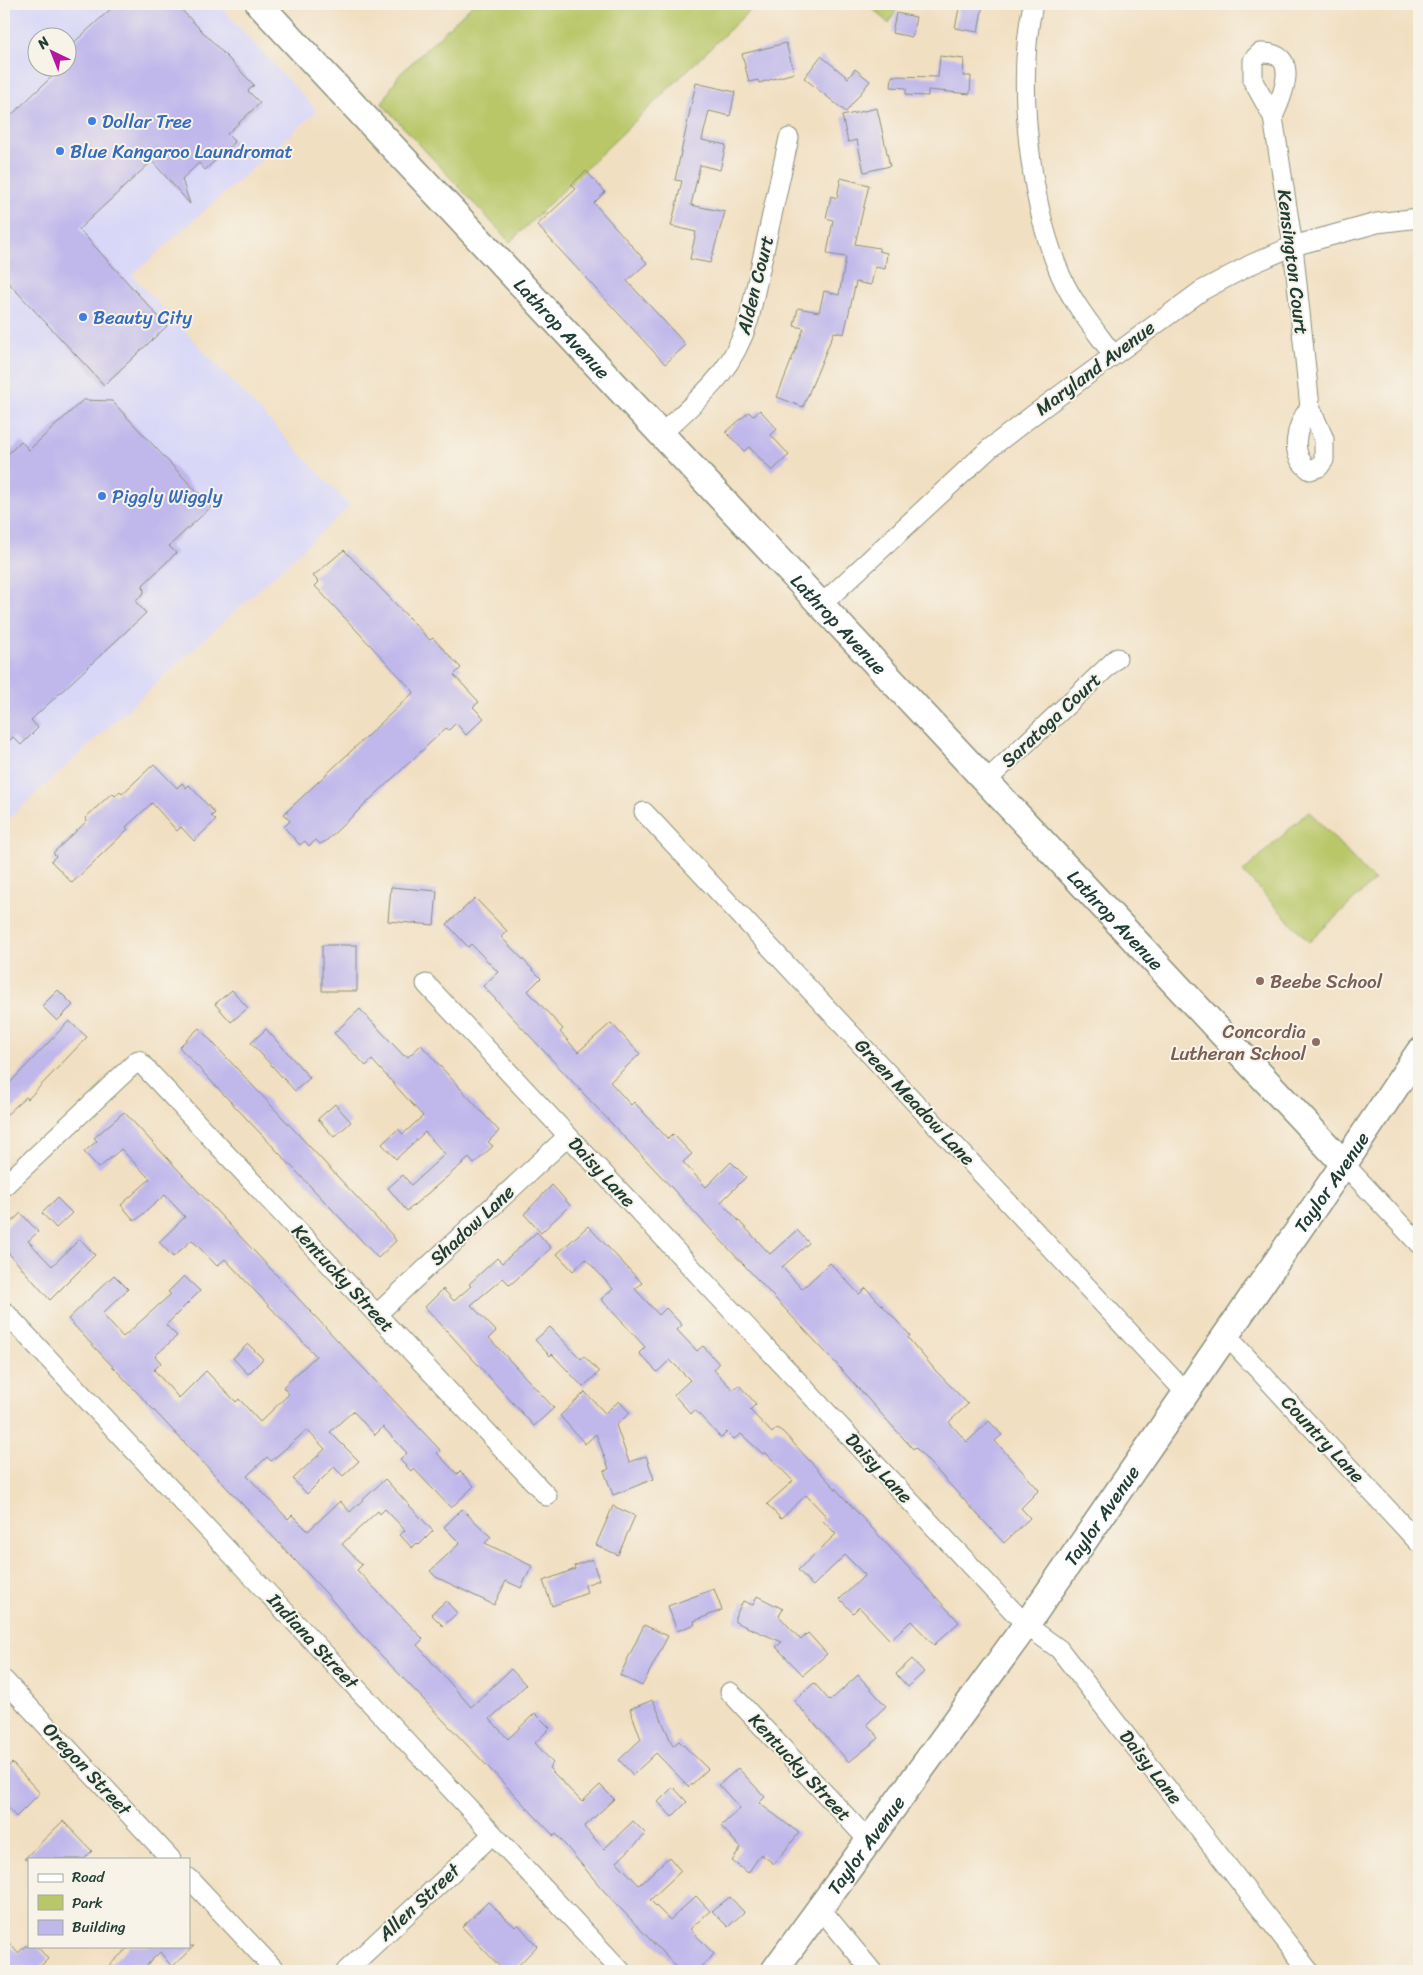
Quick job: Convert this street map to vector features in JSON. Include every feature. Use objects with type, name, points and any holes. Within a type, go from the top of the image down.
[{"type":"street","name":"Lathrop Avenue","points":[[259,4],[1419,1244]]},
{"type":"street","points":[[1033,4],[1028,44],[1027,100],[1036,188],[1048,238],[1061,276],[1076,304],[1113,355]]},
{"type":"street","name":"Kensington Court","points":[[1273,117],[1293,246],[1310,407]]},
{"type":"street","name":"Alden Court","points":[[661,434],[717,380],[731,362],[742,340],[749,319],[789,138]]},
{"type":"street","name":"Maryland Avenue","points":[[822,605],[989,449],[1113,355],[1202,291],[1252,264],[1293,246],[1328,235],[1377,224],[1419,218]]},
{"type":"street","name":"Saratoga Court","points":[[986,781],[1117,658]]},
{"type":"street","name":"Green Meadow Lane","points":[[644,812],[1186,1393]]},
{"type":"street","name":"Daisy Lane","points":[[426,984],[1026,1625],[1059,1649],[1309,1971]]},
{"type":"street","name":"Taylor Avenue","points":[[774,1971],[1026,1625],[1419,1052]]},
{"type":"street","name":"Kentucky Street","points":[[4,1186],[138,1060],[547,1496]]},
{"type":"street","name":"Shadow Lane","points":[[377,1314],[568,1136]]},
{"type":"street","name":"Indiana Street","points":[[4,1310],[622,1971]]},
{"type":"street","name":"Country Lane","points":[[1226,1335],[1419,1543]]},
{"type":"street","name":"Oregon Street","points":[[4,1680],[170,1858]]},
{"type":"street","name":"Kentucky Street","points":[[730,1692],[869,1841]]},
{"type":"street","name":"Allen Street","points":[[346,1971],[493,1834]]},
{"type":"street","points":[[190,1879],[276,1971]]},
{"type":"street","points":[[820,1908],[872,1971]]},
{"type":"shaded area","points":[[4,4],[218,4],[317,111],[132,275],[350,506],[4,823]]},
{"type":"green space","points":[[473,4],[756,4],[510,242],[382,104],[398,76]]},
{"type":"green space","points":[[868,4],[899,4],[889,24]]},
{"type":"green space","points":[[1309,811],[1374,881],[1309,942],[1243,872]]},
{"type":"building","points":[[116,4],[176,4],[254,85],[248,91],[260,103],[227,134],[235,142],[205,170],[199,163],[182,179],[190,204],[152,161],[79,229],[167,326],[104,385],[4,278],[4,122],[50,78],[78,78],[78,39]]},
{"type":"building","points":[[960,4],[983,4],[978,32],[955,28]]},
{"type":"building","points":[[896,13],[916,17],[912,37],[892,33]]},
{"type":"building","points":[[786,43],[794,73],[759,83],[758,80],[749,82],[742,54]]},
{"type":"building","points":[[821,56],[848,78],[855,69],[870,81],[846,112],[804,78]]},
{"type":"building","points":[[940,56],[964,59],[963,76],[971,76],[970,94],[928,90],[928,96],[906,95],[906,88],[891,87],[892,76],[938,77]]},
{"type":"building","points":[[696,83],[735,92],[730,116],[709,111],[702,140],[726,145],[720,170],[700,165],[691,205],[725,212],[710,263],[690,259],[696,232],[671,226],[682,181],[675,180]]},
{"type":"building","points":[[877,108],[890,166],[864,172],[857,140],[848,142],[842,116]]},
{"type":"building","points":[[586,171],[605,192],[594,203],[647,263],[627,281],[686,345],[665,364],[537,225],[576,189],[571,185]]},
{"type":"building","points":[[841,178],[869,185],[855,244],[879,248],[879,251],[887,253],[885,269],[875,267],[871,285],[856,282],[844,334],[834,332],[803,407],[777,397],[804,328],[794,326],[798,308],[819,312],[824,291],[839,295],[846,257],[827,254],[833,220],[826,218],[831,196],[837,198]]},
{"type":"building","points":[[83,400],[112,401],[211,507],[169,546],[176,553],[143,585],[144,593],[135,601],[146,613],[31,720],[38,728],[21,745],[13,737],[4,746],[4,458],[21,441],[29,450]]},
{"type":"building","points":[[760,410],[777,429],[771,435],[789,455],[772,471],[749,447],[744,451],[726,432],[749,412],[753,416]]},
{"type":"building","points":[[344,550],[430,640],[433,638],[461,668],[454,675],[479,702],[473,707],[484,718],[466,735],[456,723],[449,730],[446,728],[326,841],[320,844],[316,840],[309,846],[305,841],[300,845],[284,827],[290,821],[284,814],[414,692],[315,586],[319,582],[313,576]]},
{"type":"building","points":[[154,764],[177,788],[182,783],[186,788],[189,785],[215,813],[211,816],[216,820],[194,841],[181,827],[177,831],[152,803],[72,883],[51,861],[56,856],[53,853],[87,821],[85,818],[112,793],[115,796],[120,791],[122,794]]},
{"type":"building","points":[[391,887],[437,891],[434,925],[388,921]]},
{"type":"building","points":[[475,898],[507,931],[501,937],[541,978],[528,991],[563,1029],[560,1032],[578,1052],[611,1023],[640,1054],[610,1082],[631,1105],[634,1102],[668,1139],[673,1134],[692,1154],[683,1162],[706,1187],[731,1162],[746,1177],[721,1202],[770,1254],[797,1230],[809,1243],[782,1267],[802,1289],[830,1263],[859,1294],[866,1288],[910,1335],[908,1338],[936,1371],[968,1404],[949,1422],[967,1442],[989,1421],[1002,1435],[995,1441],[1039,1490],[1021,1508],[1030,1518],[1004,1543],[915,1447],[913,1449],[831,1358],[483,986],[498,972],[471,944],[468,947],[447,924]]},
{"type":"building","points":[[322,945],[357,945],[357,991],[322,991]]},
{"type":"building","points":[[58,990],[73,1005],[57,1021],[42,1006]]},
{"type":"building","points":[[232,990],[248,1008],[231,1022],[215,1004]]},
{"type":"building","points":[[360,1009],[404,1056],[408,1057],[421,1045],[499,1131],[488,1142],[493,1146],[474,1164],[469,1158],[407,1211],[388,1188],[403,1175],[411,1185],[445,1154],[425,1132],[396,1159],[382,1144],[398,1129],[403,1134],[423,1116],[372,1060],[366,1066],[334,1033]]},
{"type":"building","points":[[69,1021],[87,1037],[28,1099],[26,1097],[4,1117],[4,1089]]},
{"type":"building","points":[[199,1028],[393,1236],[396,1241],[378,1258],[179,1047]]},
{"type":"building","points":[[266,1029],[310,1078],[295,1091],[251,1043]]},
{"type":"building","points":[[335,1104],[351,1122],[334,1137],[318,1119]]},
{"type":"building","points":[[124,1112],[440,1450],[437,1453],[457,1474],[460,1471],[474,1486],[451,1508],[413,1468],[411,1471],[400,1460],[407,1453],[383,1427],[375,1435],[353,1411],[330,1432],[359,1461],[343,1476],[334,1467],[307,1494],[293,1479],[325,1449],[307,1430],[271,1461],[267,1457],[247,1476],[288,1519],[292,1515],[308,1531],[340,1501],[350,1512],[385,1479],[433,1531],[419,1545],[417,1543],[412,1548],[400,1535],[405,1530],[385,1509],[380,1514],[378,1511],[342,1544],[362,1565],[357,1570],[423,1639],[417,1645],[471,1707],[511,1669],[526,1685],[490,1719],[508,1739],[535,1713],[550,1728],[535,1743],[553,1763],[549,1768],[582,1802],[600,1785],[614,1799],[584,1827],[604,1849],[633,1821],[646,1834],[617,1862],[639,1885],[669,1857],[681,1871],[650,1900],[670,1920],[696,1896],[710,1911],[690,1929],[714,1954],[696,1971],[680,1971],[603,1890],[556,1834],[554,1836],[359,1632],[325,1592],[68,1319],[114,1275],[128,1289],[102,1314],[123,1337],[171,1294],[168,1292],[184,1276],[200,1291],[166,1325],[177,1336],[155,1356],[161,1363],[154,1370],[179,1398],[206,1371],[236,1402],[239,1399],[260,1422],[289,1394],[283,1387],[316,1356],[225,1259],[217,1266],[192,1240],[173,1257],[159,1242],[185,1217],[165,1195],[135,1221],[121,1205],[150,1179],[121,1149],[99,1168],[84,1152],[97,1141],[94,1138]]},
{"type":"building","points":[[552,1185],[570,1205],[541,1233],[524,1214]]},
{"type":"building","points":[[57,1198],[72,1213],[56,1228],[42,1213]]},
{"type":"building","points":[[21,1213],[38,1232],[28,1241],[52,1266],[80,1239],[95,1255],[50,1300],[4,1248],[4,1229]]},
{"type":"building","points":[[588,1226],[642,1283],[635,1289],[659,1315],[666,1308],[682,1325],[677,1330],[697,1351],[703,1346],[719,1364],[714,1370],[733,1390],[739,1385],[756,1404],[750,1410],[772,1433],[777,1428],[783,1432],[959,1622],[934,1645],[911,1621],[890,1640],[859,1607],[853,1613],[840,1599],[865,1575],[845,1555],[813,1586],[798,1570],[836,1534],[822,1520],[826,1516],[806,1495],[781,1519],[767,1504],[793,1481],[765,1452],[763,1454],[741,1434],[734,1439],[727,1432],[721,1438],[695,1410],[691,1414],[674,1395],[690,1380],[670,1360],[657,1372],[639,1353],[645,1347],[601,1299],[613,1289],[586,1259],[573,1271],[557,1254]]},
{"type":"building","points":[[537,1232],[551,1248],[510,1285],[503,1278],[471,1305],[496,1331],[489,1338],[554,1408],[534,1426],[425,1307],[443,1289],[454,1301],[497,1258],[502,1263]]},
{"type":"building","points":[[550,1327],[581,1359],[584,1356],[599,1372],[583,1387],[552,1354],[550,1356],[535,1340]]},
{"type":"building","points":[[248,1344],[263,1359],[248,1374],[233,1358]]},
{"type":"building","points":[[585,1392],[605,1413],[619,1401],[630,1413],[616,1425],[629,1462],[646,1456],[654,1479],[613,1495],[604,1471],[609,1469],[596,1434],[585,1444],[560,1416]]},
{"type":"building","points":[[613,1506],[635,1516],[618,1555],[596,1545]]},
{"type":"building","points":[[462,1509],[491,1537],[485,1543],[532,1566],[521,1588],[506,1581],[494,1605],[436,1577],[430,1571],[460,1543],[444,1527]]},
{"type":"building","points":[[592,1559],[599,1580],[585,1585],[587,1593],[552,1606],[543,1581],[575,1569],[574,1566]]},
{"type":"building","points":[[714,1589],[722,1610],[694,1621],[695,1624],[677,1631],[668,1606]]},
{"type":"building","points":[[757,1596],[783,1609],[779,1616],[801,1640],[808,1633],[827,1654],[803,1675],[776,1647],[782,1642],[735,1622],[735,1617],[743,1601],[753,1605]]},
{"type":"building","points":[[446,1601],[457,1613],[443,1626],[431,1614]]},
{"type":"building","points":[[644,1625],[668,1636],[642,1686],[620,1675]]},
{"type":"building","points":[[912,1659],[924,1672],[908,1687],[896,1674]]},
{"type":"building","points":[[858,1675],[886,1706],[867,1724],[879,1738],[849,1762],[794,1701],[814,1683],[830,1701]]},
{"type":"building","points":[[653,1700],[673,1746],[679,1741],[708,1769],[689,1787],[656,1753],[633,1775],[619,1760],[641,1739],[630,1709]]},
{"type":"building","points":[[12,1763],[40,1793],[16,1817],[4,1803],[4,1771]]},
{"type":"building","points":[[738,1768],[765,1797],[759,1803],[799,1833],[774,1864],[761,1854],[748,1873],[732,1861],[741,1848],[721,1826],[740,1808],[719,1785]]},
{"type":"building","points":[[673,1787],[687,1802],[672,1817],[658,1802]]},
{"type":"building","points":[[63,1821],[92,1851],[85,1858],[24,1859]]},
{"type":"building","points":[[730,1897],[744,1912],[728,1927],[712,1911]]},
{"type":"building","points":[[488,1902],[515,1927],[518,1924],[537,1946],[513,1971],[504,1971],[462,1927]]},
{"type":"building","points":[[4,1937],[18,1953],[25,1946],[28,1946],[28,1948],[39,1948],[48,1959],[36,1971],[4,1971]]},
{"type":"building","points":[[190,1946],[194,1946],[172,1967],[160,1952],[141,1971],[103,1971],[128,1948],[190,1948]]},
{"type":"place","name":"Dollar Tree","points":[[92,121]]},
{"type":"place","name":"Blue Kangaroo Laundromat","points":[[60,151]]},
{"type":"place","name":"Beauty City","points":[[83,317]]},
{"type":"place","name":"Piggly Wiggly","points":[[102,496]]},
{"type":"place","name":"Beebe School","points":[[1260,981]]},
{"type":"place","name":"Concordia Lutheran School","points":[[1316,1042]]}]
